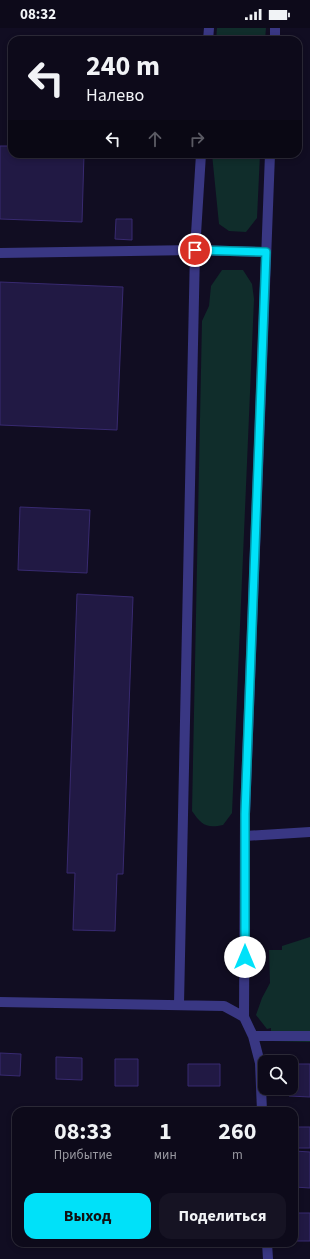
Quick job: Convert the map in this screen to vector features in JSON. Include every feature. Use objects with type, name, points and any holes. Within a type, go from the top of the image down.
[{"type":"street","points":[[179,1004],[195,250],[201,158]]},
{"type":"street","points":[[262,1107],[260,1063],[253,1036],[244,1017],[245,836],[270,158]]},
{"type":"street","points":[[0,253],[195,250],[266,252]]},
{"type":"street","points":[[245,836],[310,832]]},
{"type":"street","points":[[0,1002],[224,1006],[244,1017]]},
{"type":"street","points":[[253,1036],[310,1036]]},
{"type":"street","points":[[267,1247],[268,1259]]},
{"type":"green space","points":[[217,28],[266,28],[265,36],[216,36]]},
{"type":"green space","points":[[212,158],[260,158],[257,218],[246,232],[229,231],[219,224]]},
{"type":"green space","points":[[222,270],[243,270],[252,284],[254,299],[232,813],[223,825],[208,826],[201,822],[192,811],[202,321],[209,306],[211,286]]},
{"type":"green space","points":[[310,937],[310,1042],[271,1041],[271,1028],[267,1029],[256,1015],[262,998],[270,983],[269,950],[282,950],[282,946]]},
{"type":"building","points":[[0,146],[8,146],[8,158],[84,158],[82,222],[0,219]]},
{"type":"building","points":[[116,219],[132,219],[132,240],[115,239]]},
{"type":"building","points":[[0,282],[123,287],[117,430],[0,425]]},
{"type":"building","points":[[20,507],[90,510],[87,573],[18,570]]},
{"type":"building","points":[[77,594],[133,597],[123,874],[117,874],[115,931],[73,930],[75,873],[67,873]]},
{"type":"building","points":[[0,1053],[21,1054],[20,1076],[0,1075]]},
{"type":"building","points":[[56,1057],[82,1058],[82,1080],[56,1079]]},
{"type":"building","points":[[115,1059],[138,1059],[138,1086],[115,1086]]},
{"type":"building","points":[[188,1064],[220,1064],[220,1086],[188,1086]]},
{"type":"building","points":[[298,1064],[310,1064],[310,1097],[289,1096],[298,1095]]},
{"type":"building","points":[[298,1127],[310,1127],[310,1148],[298,1148]]},
{"type":"building","points":[[298,1151],[310,1152],[310,1188],[298,1187]]},
{"type":"building","points":[[298,1213],[310,1213],[310,1241],[298,1241]]},
{"type":"route","points":[[195,250],[266,252],[245,814],[245,957]]}]
